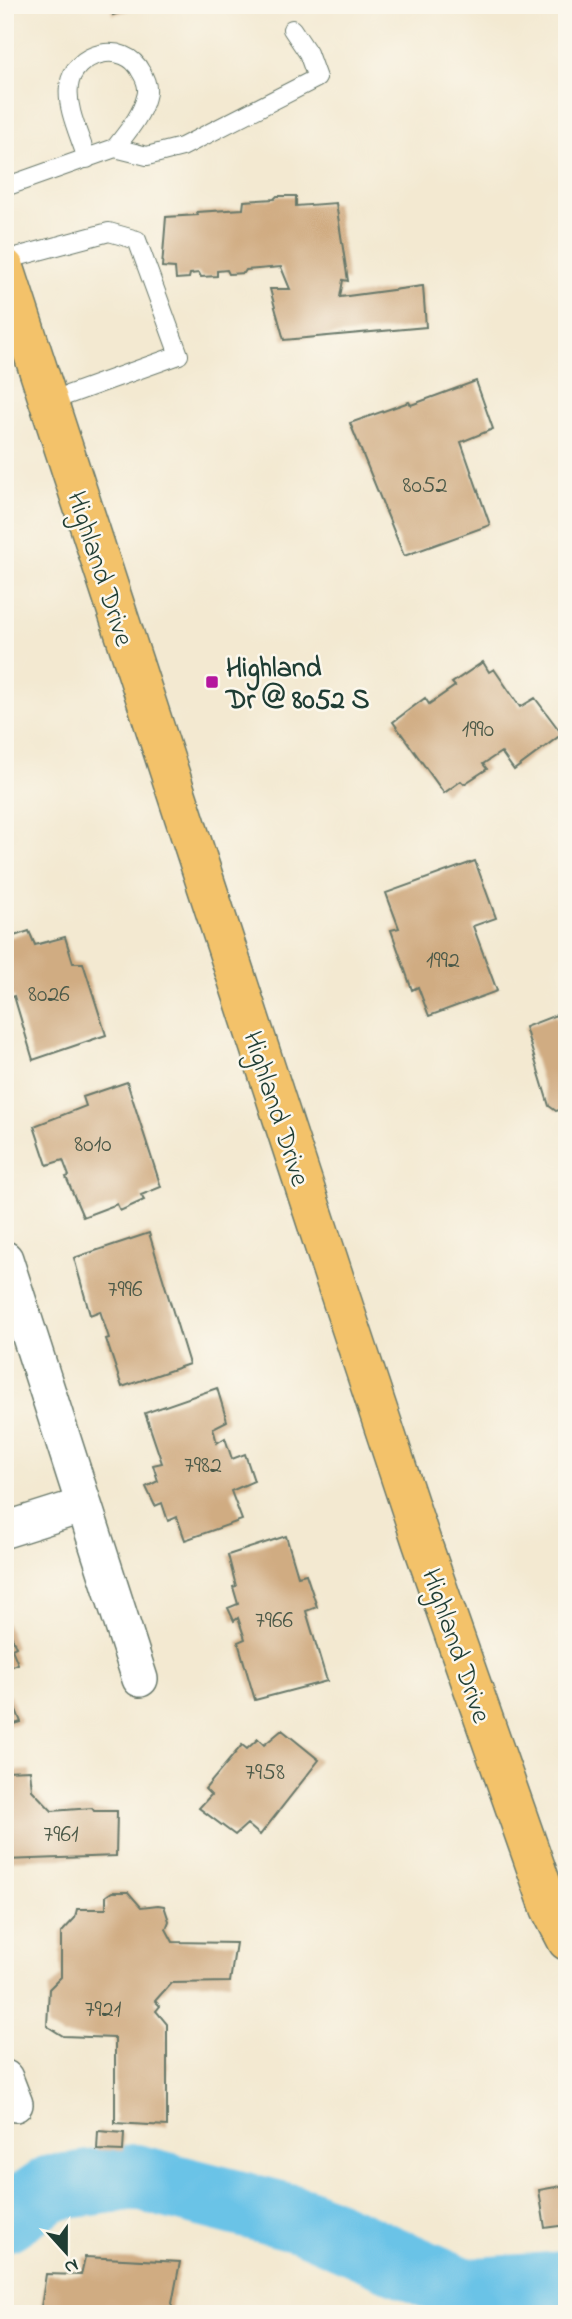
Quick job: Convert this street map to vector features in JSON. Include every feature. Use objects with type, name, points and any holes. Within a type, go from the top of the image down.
[{"type":"main road","name":"Highland Drive","points":[[5,268],[216,921],[422,1543],[550,1908],[567,1941]]},
{"type":"street","points":[[5,1259],[140,1679]]},
{"type":"street","points":[[5,1530],[84,1505]]},
{"type":"lane","points":[[116,148],[148,156],[181,147],[317,78],[308,53],[292,29]]},
{"type":"lane","points":[[5,187],[87,159],[116,148],[140,114],[147,95],[147,84],[138,65],[128,55],[114,51],[92,57],[78,67],[69,82],[68,99],[87,159]]},
{"type":"lane","points":[[5,260],[109,232],[137,240],[179,355],[48,402]]},
{"type":"building","points":[[110,5],[140,5],[141,6],[113,15]]},
{"type":"building","points":[[277,196],[296,196],[296,206],[336,203],[348,281],[343,280],[340,297],[423,286],[426,327],[284,340],[270,289],[290,289],[281,267],[229,274],[227,270],[217,271],[217,276],[201,277],[199,273],[190,274],[189,278],[176,279],[175,268],[162,267],[166,217],[243,209],[244,201],[274,199]]},
{"type":"building","points":[[476,381],[493,429],[461,442],[490,525],[404,556],[350,423],[409,402],[411,405]]},
{"type":"building","points":[[483,662],[489,672],[494,669],[520,707],[535,698],[562,734],[514,770],[501,752],[483,764],[487,769],[464,784],[461,781],[444,793],[393,722],[425,698],[429,704],[455,686],[452,683]]},
{"type":"building","points":[[475,861],[496,918],[473,926],[497,991],[429,1016],[418,987],[412,990],[391,930],[399,928],[386,893]]},
{"type":"building","points":[[29,931],[35,945],[65,937],[73,963],[83,963],[106,1035],[33,1060],[14,996],[8,998],[5,989],[5,939]]},
{"type":"building","points":[[556,1015],[560,1025],[567,1023],[567,1108],[556,1111],[549,1106],[525,1027]]},
{"type":"building","points":[[127,1082],[161,1187],[141,1195],[144,1200],[120,1211],[117,1204],[83,1217],[66,1177],[69,1176],[63,1160],[47,1165],[34,1126],[86,1106],[83,1097]]},
{"type":"building","points":[[149,1233],[189,1364],[122,1387],[100,1311],[90,1315],[74,1258]]},
{"type":"building","points":[[217,1388],[227,1421],[213,1428],[217,1443],[225,1438],[232,1459],[245,1454],[254,1481],[231,1491],[242,1520],[185,1540],[177,1517],[168,1521],[162,1503],[155,1506],[146,1487],[158,1481],[153,1465],[162,1463],[145,1413]]},
{"type":"building","points":[[286,1536],[298,1576],[306,1574],[317,1607],[306,1611],[327,1681],[255,1700],[238,1642],[245,1639],[238,1618],[234,1621],[228,1608],[238,1604],[228,1555]]},
{"type":"building","points":[[5,1620],[16,1647],[12,1649],[18,1664],[5,1669]]},
{"type":"building","points":[[10,1695],[21,1722],[5,1727],[5,1697]]},
{"type":"building","points":[[282,1730],[319,1760],[260,1835],[247,1824],[235,1835],[199,1808],[211,1795],[205,1789],[242,1745],[247,1749],[258,1739],[264,1745]]},
{"type":"building","points":[[30,1770],[32,1790],[52,1811],[92,1808],[94,1811],[117,1811],[116,1856],[5,1860],[5,1771]]},
{"type":"building","points":[[112,1892],[128,1892],[141,1907],[164,1906],[169,1921],[166,1929],[173,1942],[236,1943],[230,1982],[171,1983],[155,2001],[160,2006],[156,2011],[167,2024],[167,2126],[115,2123],[115,2038],[63,2036],[47,2026],[49,1989],[61,1977],[61,1933],[75,1918],[77,1909],[106,1909],[106,1896]]},
{"type":"building","points":[[98,2131],[124,2133],[123,2151],[97,2150]]},
{"type":"building","points":[[567,2185],[567,2225],[545,2228],[539,2190]]},
{"type":"building","points":[[85,2257],[180,2262],[170,2314],[40,2314],[46,2274],[81,2275]]},
{"type":"waterway","points":[[5,2219],[51,2188],[135,2177],[303,2220],[465,2291],[567,2284]]},
{"type":"place","name":"Highland Dr @ 8052 S","points":[[212,682]]}]
